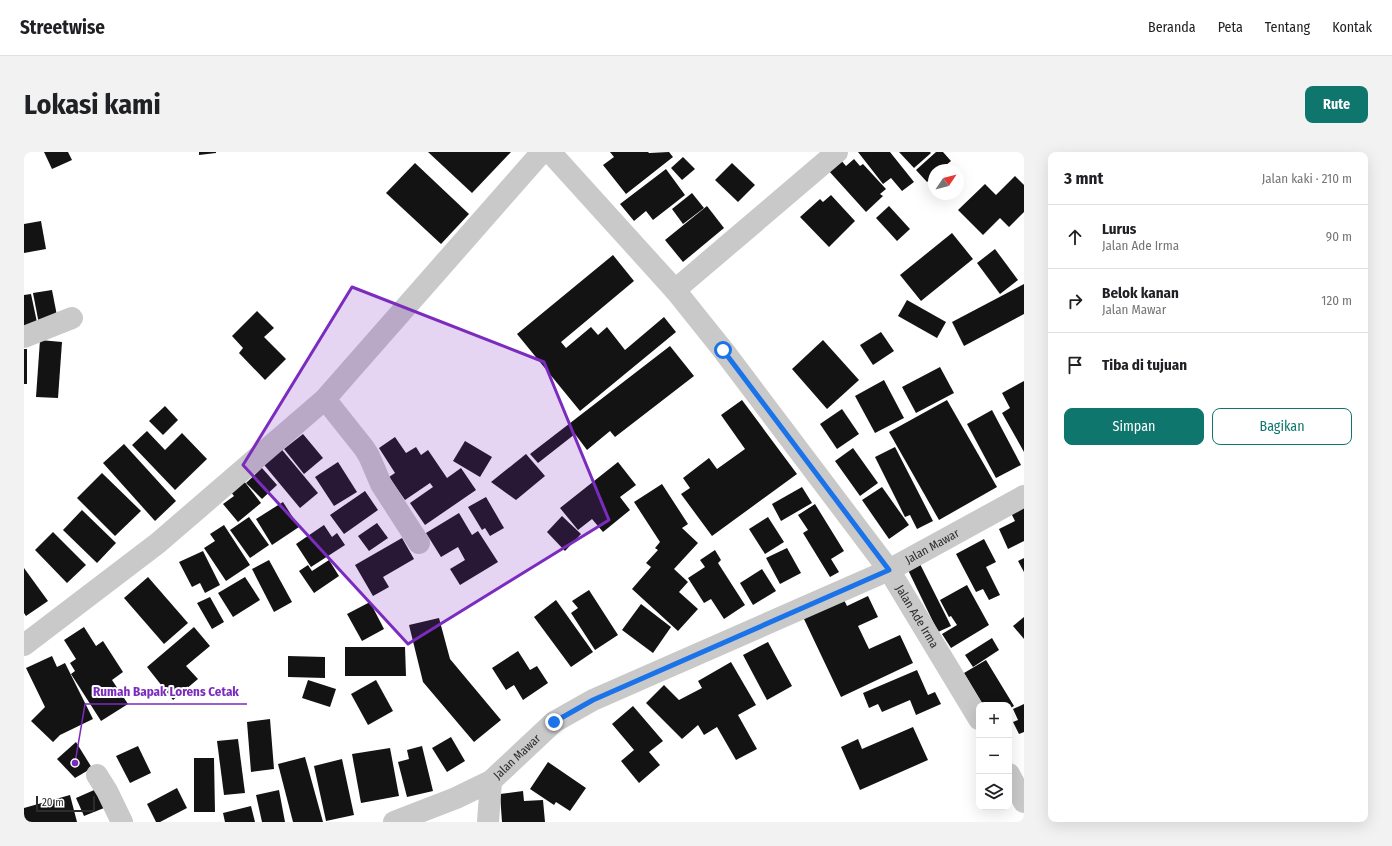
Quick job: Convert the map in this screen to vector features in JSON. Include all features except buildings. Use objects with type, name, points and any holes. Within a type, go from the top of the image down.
[{"type":"street","points":[[24,645],[158,543],[325,399],[542,152]]},
{"type":"street","name":"Jalan Ade Irma","points":[[550,152],[675,290],[723,350],[889,570],[976,714]]},
{"type":"street","points":[[675,290],[837,152]]},
{"type":"street","points":[[24,337],[72,318]]},
{"type":"street","points":[[325,399],[369,456],[381,484],[419,543]]},
{"type":"street","name":"Jalan Mawar","points":[[394,822],[456,798],[491,781],[554,722],[593,700],[889,570],[1024,496]]},
{"type":"street","points":[[97,775],[107,791],[122,822]]},
{"type":"street","points":[[1012,780],[1024,802]]},
{"type":"street","points":[[488,822],[491,781]]},
{"type":"highlighted area","points":[[352,287],[544,362],[609,520],[408,644],[243,465]]},
{"type":"place","name":"Rumah Bapak Lorens Cetak","points":[[75,763]]},
{"type":"route","points":[[554,722],[593,700],[889,570],[723,350]]}]
